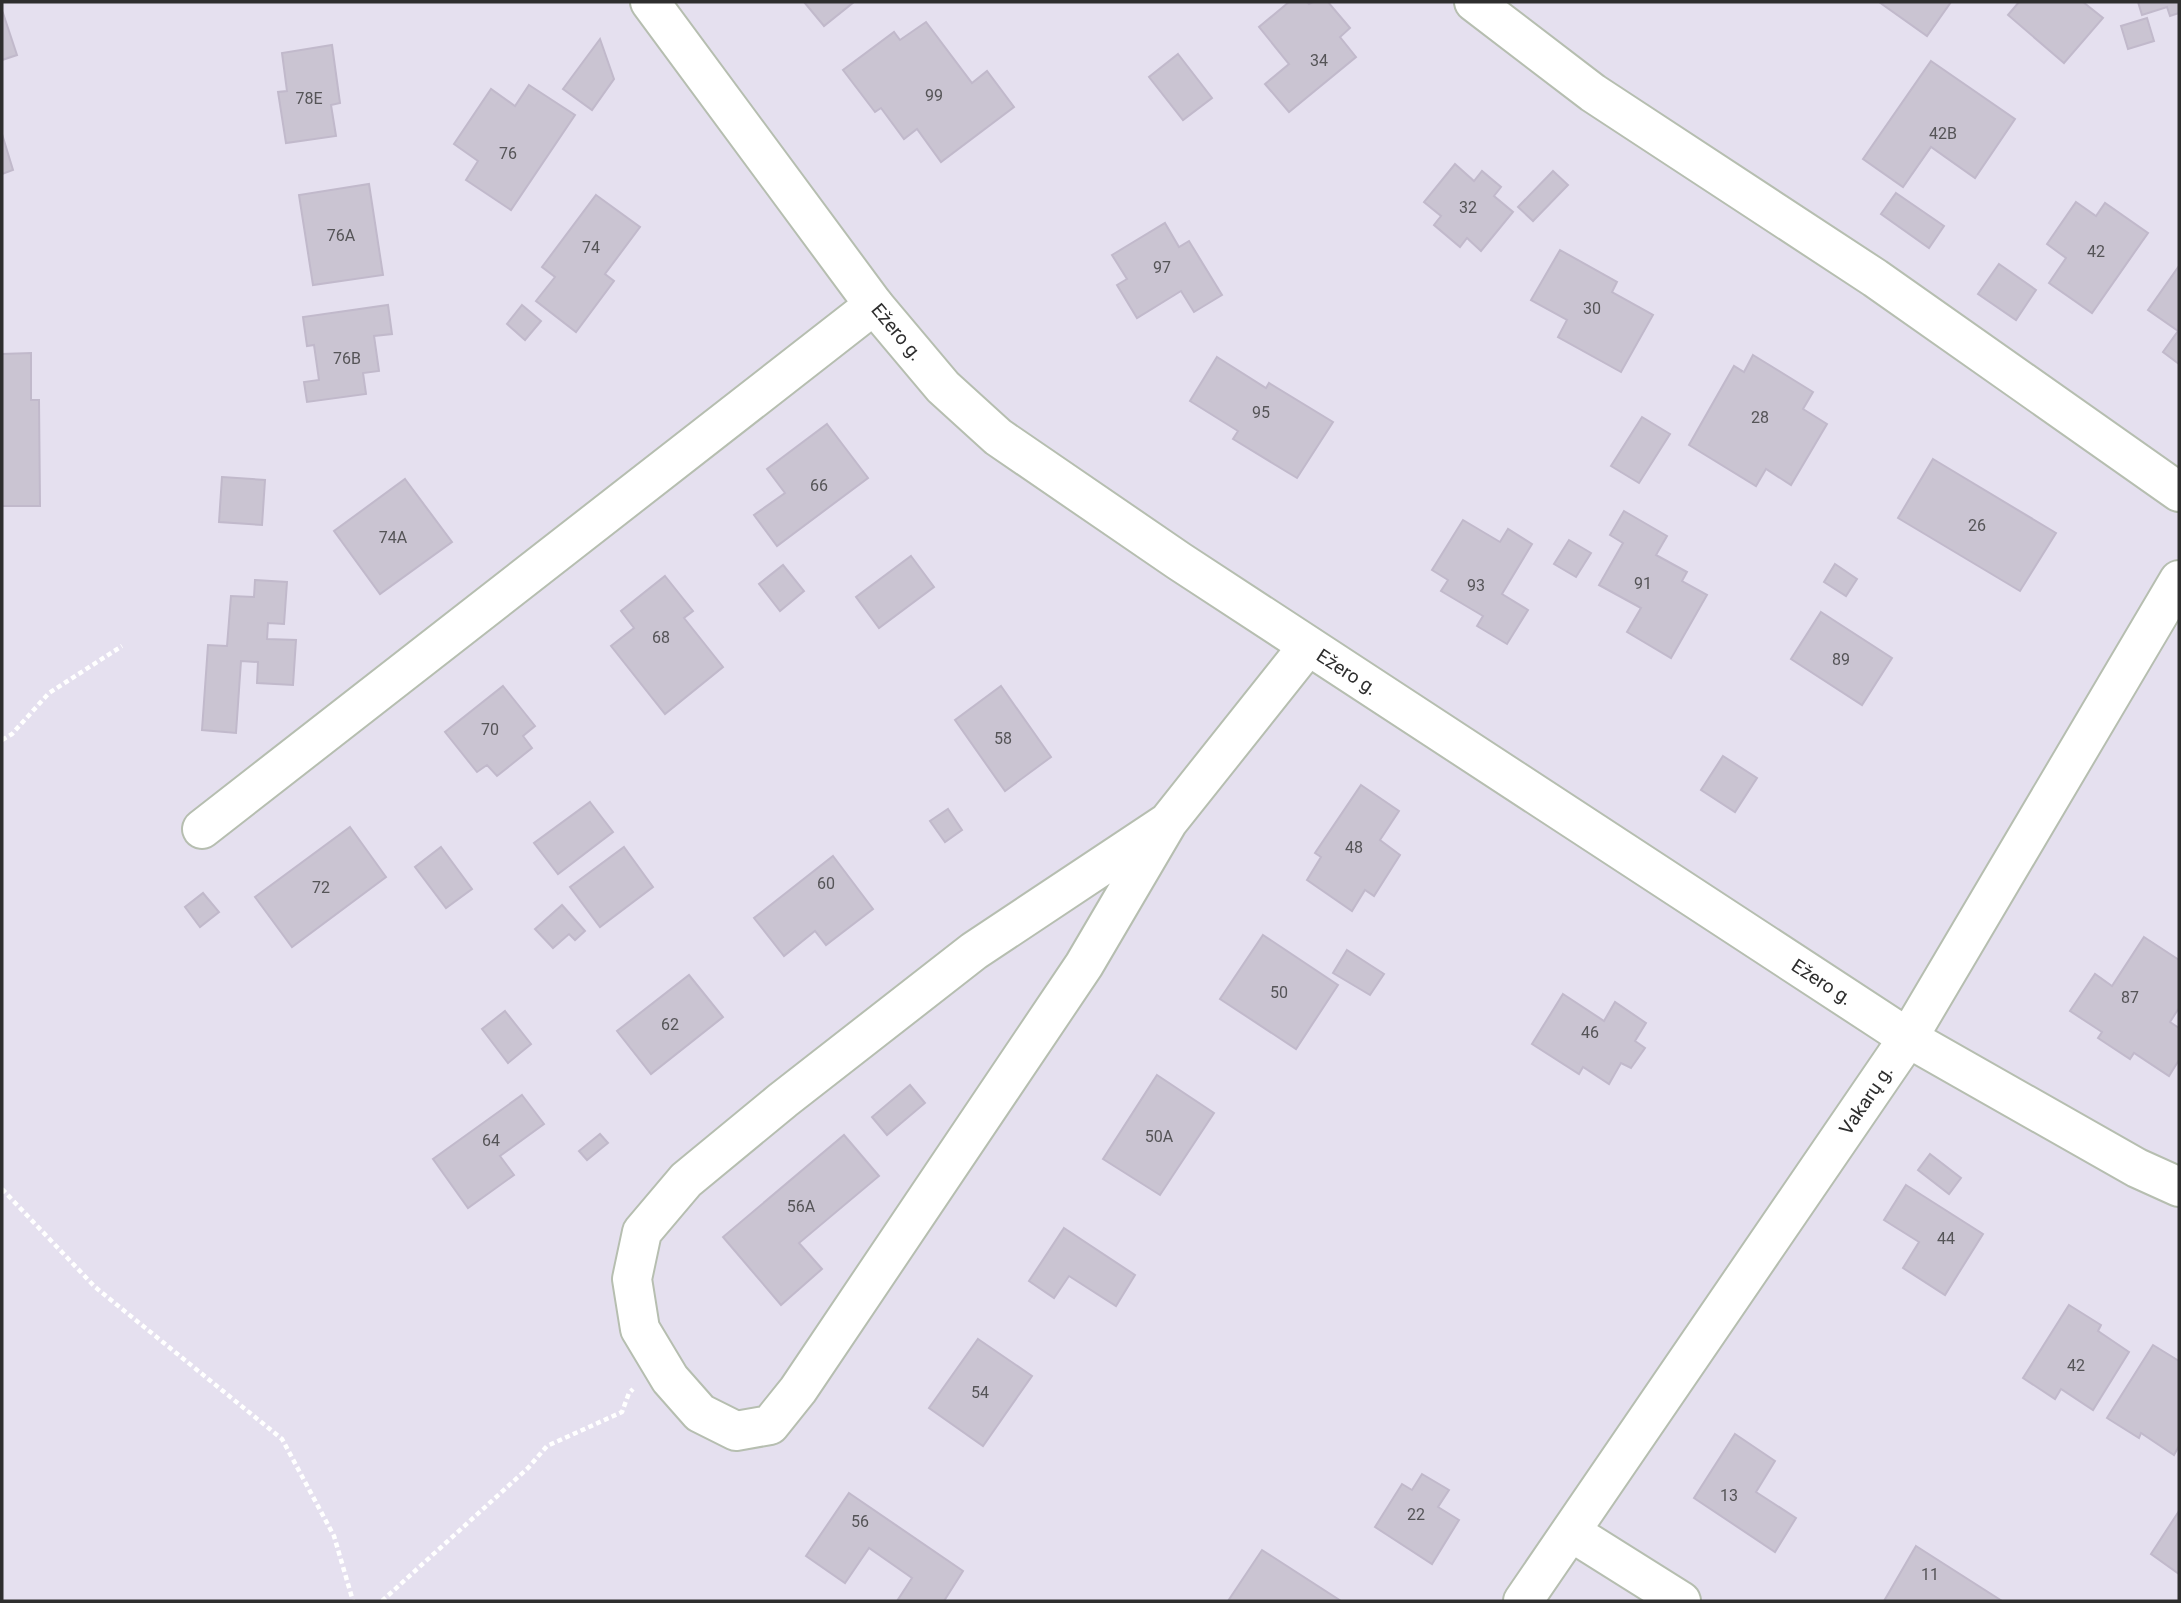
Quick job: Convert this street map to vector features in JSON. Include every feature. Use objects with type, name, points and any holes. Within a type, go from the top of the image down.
[{"type":"street","name":"Ežero g.","points":[[650,2],[874,305],[943,387],[998,437],[1050,475],[1308,646],[1908,1038],[2137,1168],[2179,1187]]},
{"type":"street","points":[[1475,2],[1593,93],[1875,278],[2179,492]]},
{"type":"street","points":[[202,830],[874,305]]},
{"type":"street","name":"Vakarų g.","points":[[1523,1601],[1908,1038],[2179,580]]},
{"type":"street","points":[[1168,822],[974,951],[685,1180],[642,1232],[632,1279],[640,1329],[670,1379],[700,1413],[736,1432],[769,1425],[798,1390],[1084,965],[1168,822],[1308,646]]},
{"type":"street","points":[[1571,1532],[1681,1601]]},
{"type":"path","points":[[2,740],[12,734],[49,693],[122,646]]},
{"type":"path","points":[[2,1189],[95,1287],[282,1439],[334,1536],[353,1601]]},
{"type":"path","points":[[382,1601],[528,1468],[547,1446],[622,1412],[629,1393],[660,1362]]},
{"type":"building","points":[[804,2],[854,2],[824,26]]},
{"type":"building","points":[[1289,2],[1328,2],[1350,28],[1340,37],[1356,57],[1289,112],[1265,84],[1289,64],[1259,27]]},
{"type":"building","points":[[1879,2],[1951,2],[1927,36]]},
{"type":"building","points":[[2019,2],[2083,2],[2103,18],[2064,63],[2008,15]]},
{"type":"building","points":[[2138,2],[2179,2],[2179,13],[2170,16],[2167,7],[2142,15]]},
{"type":"building","points":[[2,14],[17,55],[2,60]]},
{"type":"building","points":[[2147,18],[2154,41],[2128,49],[2121,26]]},
{"type":"building","points":[[926,22],[972,83],[987,71],[1014,107],[941,162],[917,129],[904,139],[881,108],[875,112],[843,70],[894,32],[900,40]]},
{"type":"building","points":[[600,39],[614,79],[592,110],[563,89]]},
{"type":"building","points":[[332,45],[340,103],[331,105],[336,136],[286,143],[278,92],[287,91],[282,53]]},
{"type":"building","points":[[1178,54],[1212,98],[1183,120],[1149,77]]},
{"type":"building","points":[[1931,61],[2015,119],[1975,178],[1931,147],[1903,187],[1863,159]]},
{"type":"building","points":[[529,85],[575,115],[511,210],[466,180],[478,161],[454,144],[491,89],[515,106]]},
{"type":"building","points":[[2,134],[13,170],[2,174]]},
{"type":"building","points":[[1455,164],[1474,181],[1482,171],[1501,187],[1494,196],[1513,212],[1481,251],[1467,238],[1460,247],[1434,225],[1441,216],[1424,202]]},
{"type":"building","points":[[1553,171],[1568,185],[1533,221],[1518,207]]},
{"type":"building","points":[[369,184],[383,275],[313,285],[299,195]]},
{"type":"building","points":[[1896,193],[1944,226],[1929,248],[1881,214]]},
{"type":"building","points":[[596,195],[640,227],[605,274],[614,281],[576,332],[536,301],[555,277],[542,267]]},
{"type":"building","points":[[2076,202],[2096,216],[2105,203],[2148,233],[2092,313],[2049,283],[2066,258],[2047,244]]},
{"type":"building","points":[[1165,223],[1179,247],[1189,241],[1222,295],[1194,312],[1181,291],[1137,318],[1117,285],[1127,279],[1112,255]]},
{"type":"building","points":[[1560,250],[1617,282],[1612,292],[1653,315],[1621,372],[1558,337],[1567,320],[1531,300]]},
{"type":"building","points":[[1999,264],[2036,290],[2016,320],[1978,294]]},
{"type":"building","points":[[2179,266],[2179,364],[2163,352],[2178,331],[2148,310]]},
{"type":"building","points":[[388,305],[392,334],[374,336],[379,371],[363,373],[366,394],[307,402],[304,382],[319,380],[314,345],[307,346],[303,317]]},
{"type":"building","points":[[522,305],[541,321],[525,340],[507,324]]},
{"type":"building","points":[[31,353],[31,400],[39,400],[40,506],[2,506],[2,354]]},
{"type":"building","points":[[1753,355],[1813,392],[1803,409],[1827,424],[1791,485],[1766,469],[1756,486],[1689,445],[1734,366],[1744,372]]},
{"type":"building","points":[[1217,357],[1266,388],[1269,383],[1333,422],[1297,478],[1233,439],[1238,431],[1190,401]]},
{"type":"building","points":[[1642,417],[1670,434],[1639,483],[1611,466]]},
{"type":"building","points":[[827,424],[868,478],[777,546],[754,515],[785,493],[767,469]]},
{"type":"building","points":[[1933,459],[2056,533],[2020,591],[1898,518]]},
{"type":"building","points":[[222,477],[265,480],[262,525],[219,522]]},
{"type":"building","points":[[405,479],[452,542],[380,594],[334,531]]},
{"type":"building","points":[[1624,511],[1667,536],[1656,555],[1687,572],[1682,581],[1707,595],[1671,658],[1627,632],[1641,608],[1599,585],[1623,543],[1610,535]]},
{"type":"building","points":[[1463,520],[1500,542],[1508,529],[1532,544],[1502,594],[1528,610],[1507,644],[1477,626],[1483,616],[1441,591],[1448,580],[1432,570]]},
{"type":"building","points":[[1569,540],[1591,553],[1576,577],[1554,564]]},
{"type":"building","points":[[911,556],[934,587],[879,628],[856,597]]},
{"type":"building","points":[[1835,564],[1857,579],[1846,596],[1824,582]]},
{"type":"building","points":[[783,565],[804,591],[780,611],[759,584]]},
{"type":"building","points":[[665,576],[693,611],[684,618],[723,667],[665,714],[611,646],[634,628],[621,611]]},
{"type":"building","points":[[255,580],[287,582],[284,624],[268,623],[267,639],[296,640],[293,685],[257,683],[258,662],[241,661],[236,733],[202,730],[208,645],[227,646],[231,596],[254,597]]},
{"type":"building","points":[[1821,612],[1892,658],[1862,705],[1791,659]]},
{"type":"building","points":[[503,686],[535,726],[523,736],[532,748],[497,776],[487,765],[477,772],[445,732]]},
{"type":"building","points":[[1001,686],[1051,757],[1005,791],[955,720]]},
{"type":"building","points":[[1723,756],[1757,778],[1735,812],[1701,790]]},
{"type":"building","points":[[1361,785],[1399,811],[1380,840],[1400,855],[1374,896],[1365,890],[1352,911],[1307,880],[1321,857],[1315,853]]},
{"type":"building","points":[[590,802],[613,832],[558,874],[534,843]]},
{"type":"building","points":[[948,809],[962,830],[945,842],[930,821]]},
{"type":"building","points":[[350,827],[386,877],[292,947],[255,897]]},
{"type":"building","points":[[441,847],[472,889],[446,908],[415,867]]},
{"type":"building","points":[[624,847],[653,887],[600,927],[570,887]]},
{"type":"building","points":[[833,856],[873,909],[826,945],[815,931],[784,956],[754,918]]},
{"type":"building","points":[[203,893],[219,912],[200,927],[185,907]]},
{"type":"building","points":[[562,905],[585,931],[575,940],[569,934],[553,948],[535,929]]},
{"type":"building","points":[[1263,935],[1338,985],[1296,1049],[1220,999]]},
{"type":"building","points":[[2144,937],[2179,960],[2179,1008],[2170,1022],[2179,1028],[2179,1060],[2169,1076],[2134,1053],[2130,1059],[2098,1038],[2102,1032],[2070,1011],[2095,974],[2112,986]]},
{"type":"building","points":[[1347,950],[1384,974],[1370,995],[1333,973]]},
{"type":"building","points":[[689,975],[723,1017],[651,1074],[617,1031]]},
{"type":"building","points":[[1563,994],[1604,1021],[1615,1002],[1646,1023],[1635,1041],[1645,1048],[1631,1068],[1621,1063],[1609,1084],[1583,1067],[1579,1074],[1532,1044]]},
{"type":"building","points":[[505,1011],[531,1044],[508,1063],[482,1029]]},
{"type":"building","points":[[1157,1075],[1214,1113],[1160,1195],[1103,1159]]},
{"type":"building","points":[[910,1085],[925,1103],[887,1135],[872,1117]]},
{"type":"building","points":[[522,1095],[544,1124],[500,1156],[514,1175],[468,1208],[433,1159]]},
{"type":"building","points":[[600,1134],[608,1143],[587,1160],[579,1151]]},
{"type":"building","points":[[844,1135],[879,1176],[799,1243],[822,1269],[781,1305],[723,1237]]},
{"type":"building","points":[[1930,1154],[1961,1178],[1949,1194],[1918,1170]]},
{"type":"building","points":[[1906,1185],[1983,1234],[1945,1295],[1903,1268],[1919,1242],[1884,1220]]},
{"type":"building","points":[[1064,1228],[1135,1275],[1116,1306],[1069,1276],[1054,1298],[1029,1281]]},
{"type":"building","points":[[2069,1305],[2101,1325],[2098,1331],[2129,1352],[2093,1410],[2061,1389],[2055,1399],[2023,1378]]},
{"type":"building","points":[[978,1339],[1032,1376],[983,1446],[929,1408]]},
{"type":"building","points":[[2153,1345],[2179,1361],[2179,1446],[2174,1455],[2141,1433],[2139,1438],[2107,1418]]},
{"type":"building","points":[[1735,1434],[1775,1461],[1756,1492],[1796,1518],[1775,1552],[1694,1498]]},
{"type":"building","points":[[1422,1474],[1449,1490],[1438,1507],[1459,1520],[1432,1564],[1375,1527],[1402,1484],[1412,1490]]},
{"type":"building","points":[[849,1493],[963,1571],[944,1601],[897,1601],[912,1578],[869,1548],[845,1583],[806,1556]]},
{"type":"building","points":[[2179,1511],[2179,1574],[2151,1554]]},
{"type":"building","points":[[1916,1546],[2002,1601],[1884,1601]]},
{"type":"building","points":[[1262,1550],[1341,1601],[1228,1601]]}]
